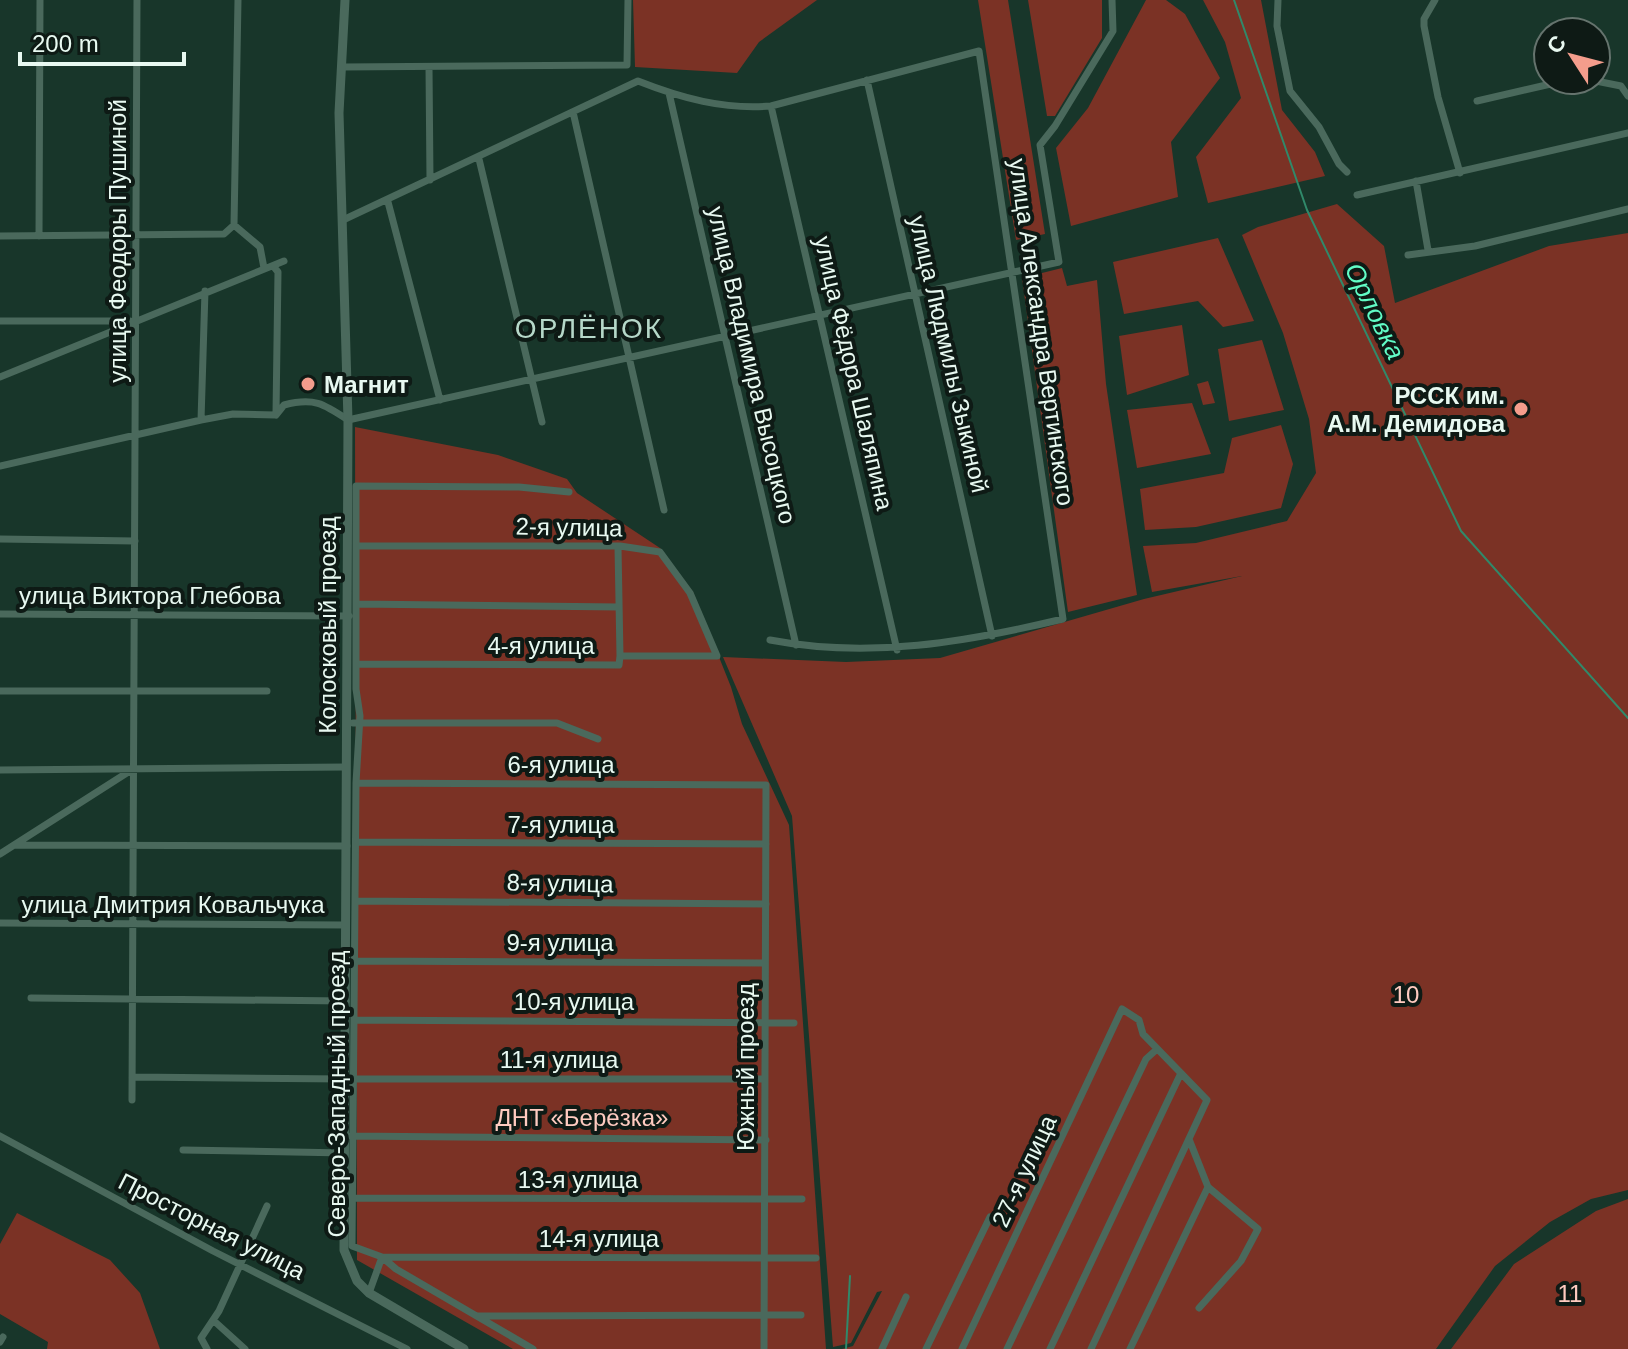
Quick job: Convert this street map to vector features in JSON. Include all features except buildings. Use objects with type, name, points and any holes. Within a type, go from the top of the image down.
[{"type":"street","points":[[39,236],[40,0]]},
{"type":"street","name":"улица Феодоры Пушиной","points":[[132,1100],[137,614],[137,0]]},
{"type":"street","points":[[0,236],[224,234],[234,225],[238,0]]},
{"type":"street","name":"Колосковый проезд","points":[[345,0],[339,113],[348,420],[352,723],[346,767],[352,844],[346,925],[350,1136],[345,1153],[344,1250],[357,1281],[369,1293]]},
{"type":"street","points":[[343,67],[627,65],[628,0]]},
{"type":"street","points":[[276,415],[284,405],[311,399],[325,402],[348,420],[1059,262],[1040,145],[1113,31],[1112,0]]},
{"type":"street","points":[[1278,0],[1277,26],[1290,91],[1319,127],[1339,164],[1347,172]]},
{"type":"street","points":[[1435,0],[1424,19],[1424,26],[1438,97],[1460,173]]},
{"type":"street","name":"улица Александра Вертинского","points":[[867,80],[979,51],[1014,271],[1063,619],[992,636]]},
{"type":"street","points":[[429,67],[430,180]]},
{"type":"street","points":[[343,220],[388,202],[638,81],[669,93],[738,109],[771,106],[867,80]]},
{"type":"street","name":"улица Людмилы Зыкиной","points":[[867,80],[992,636]]},
{"type":"street","points":[[1612,84],[1621,86],[1628,96]]},
{"type":"street","points":[[1477,101],[1532,88]]},
{"type":"street","name":"улица Владимира Высоцкого","points":[[669,93],[796,645]]},
{"type":"street","name":"улица Фёдора Шаляпина","points":[[771,106],[897,650]]},
{"type":"street","points":[[573,112],[664,510]]},
{"type":"street","points":[[1357,195],[1628,133]]},
{"type":"street","points":[[479,159],[542,422]]},
{"type":"street","points":[[1416,181],[1428,250]]},
{"type":"street","points":[[388,202],[440,400]]},
{"type":"street","points":[[1408,255],[1475,246],[1628,209]]},
{"type":"street","points":[[234,225],[260,247],[264,268]]},
{"type":"street","points":[[0,377],[284,261]]},
{"type":"street","points":[[274,267],[278,272],[276,415]]},
{"type":"street","points":[[201,420],[205,291]]},
{"type":"street","points":[[0,321],[137,321]]},
{"type":"street","points":[[0,466],[233,414],[276,415]]},
{"type":"street","name":"Северо-Западный проезд","points":[[349,1079],[355,961],[352,844],[356,783],[352,723],[360,716],[356,689],[356,486],[519,487],[569,492]]},
{"type":"street","points":[[0,539],[135,541]]},
{"type":"street","name":"2-я улица","points":[[357,546],[618,547],[660,552],[690,593],[717,656]]},
{"type":"street","points":[[618,547],[620,656]]},
{"type":"street","points":[[357,604],[619,607]]},
{"type":"street","name":"улица Виктора Глебова","points":[[0,614],[349,616]]},
{"type":"street","points":[[770,640],[796,645],[897,650],[992,636]]},
{"type":"street","name":"4-я улица","points":[[357,664],[619,665],[620,656],[717,656]]},
{"type":"street","points":[[0,691],[267,691]]},
{"type":"street","points":[[352,723],[557,723],[598,739]]},
{"type":"street","points":[[0,770],[346,767]]},
{"type":"street","points":[[0,854],[136,768]]},
{"type":"street","name":"6-я улица","points":[[356,783],[766,785]]},
{"type":"street","name":"Южный проезд","points":[[764,1349],[766,785]]},
{"type":"street","name":"7-я улица","points":[[15,845],[766,844]]},
{"type":"street","name":"8-я улица","points":[[355,901],[766,904]]},
{"type":"street","name":"улица Дмитрия Ковальчука","points":[[0,923],[346,925]]},
{"type":"street","name":"9-я улица","points":[[355,961],[765,963]]},
{"type":"street","points":[[31,998],[346,1001]]},
{"type":"street","name":"27-я улица","points":[[962,1349],[1122,1009],[1139,1020],[1143,1034],[1156,1050]]},
{"type":"street","name":"10-я улица","points":[[354,1020],[794,1023]]},
{"type":"street","points":[[1007,1349],[1146,1059],[1156,1050],[1207,1100],[1091,1349]]},
{"type":"street","points":[[1050,1349],[1181,1073]]},
{"type":"street","name":"11-я улица","points":[[132,1077],[765,1079]]},
{"type":"street","name":"Просторная улица","points":[[0,1136],[407,1349]]},
{"type":"street","points":[[350,1136],[766,1140]]},
{"type":"street","name":"Северо-Западный проезд","points":[[350,1136],[354,1198],[352,1246],[382,1257],[396,1269],[533,1349]]},
{"type":"street","points":[[1189,1139],[1208,1187],[1258,1229],[1241,1261],[1199,1308]]},
{"type":"street","points":[[183,1150],[345,1153]]},
{"type":"street","points":[[1130,1349],[1208,1187]]},
{"type":"street","name":"13-я улица","points":[[354,1198],[802,1199]]},
{"type":"street","points":[[207,1349],[201,1338],[242,1264],[267,1206]]},
{"type":"street","points":[[926,1349],[990,1217]]},
{"type":"street","points":[[382,1257],[369,1293],[464,1349]]},
{"type":"street","name":"14-я улица","points":[[382,1257],[816,1258]]},
{"type":"street","points":[[882,1349],[906,1297]]},
{"type":"street","points":[[475,1316],[801,1315]]},
{"type":"street","points":[[213,1320],[245,1349]]},
{"type":"green space","points":[[633,0],[817,0],[759,42],[737,73],[635,67]]},
{"type":"green space","points":[[978,0],[1008,0],[1045,234],[1016,240]]},
{"type":"green space","points":[[1028,0],[1102,0],[1102,38],[1055,116],[1047,116]]},
{"type":"green space","points":[[1146,0],[1166,0],[1185,14],[1220,78],[1171,142],[1178,197],[1071,226],[1056,148],[1088,108]]},
{"type":"green space","points":[[1203,0],[1261,0],[1282,110],[1315,152],[1325,176],[1208,203],[1196,157],[1241,98],[1225,42]]},
{"type":"green space","name":"10","points":[[1337,204],[1384,246],[1395,303],[1549,246],[1628,233],[1628,1190],[1591,1199],[1550,1222],[1495,1266],[1436,1349],[842,1349],[853,1346],[882,1291],[877,1292],[851,1343],[833,1347],[792,816],[723,657],[846,662],[940,658],[1144,599],[1242,576],[1152,592],[1143,546],[1196,543],[1287,521],[1316,473],[1309,419],[1283,333],[1242,235],[1258,227]]},
{"type":"green space","points":[[1218,238],[1254,321],[1223,327],[1198,301],[1124,314],[1113,262]]},
{"type":"green space","points":[[1062,268],[1067,286],[1097,280],[1106,384],[1137,595],[1068,612],[1022,278]]},
{"type":"green space","points":[[1182,325],[1189,375],[1127,395],[1119,336]]},
{"type":"green space","points":[[1262,340],[1284,410],[1229,421],[1218,349]]},
{"type":"green space","points":[[1208,381],[1215,403],[1203,405],[1197,384]]},
{"type":"green space","points":[[1192,403],[1211,454],[1137,468],[1127,410]]},
{"type":"green space","points":[[1281,425],[1293,464],[1281,508],[1196,527],[1145,530],[1140,489],[1224,473],[1232,438]]},
{"type":"green space","name":"ДНТ «Берёзка»","points":[[355,427],[498,455],[567,479],[577,493],[660,548],[693,592],[731,687],[742,724],[789,825],[826,1349],[513,1349],[357,1260]]},
{"type":"green space","name":"11","points":[[1628,1199],[1628,1349],[1451,1349],[1514,1264],[1596,1211]]},
{"type":"green space","points":[[17,1213],[110,1260],[140,1293],[160,1349],[47,1349],[48,1342],[0,1314],[0,1244]]},
{"type":"waterway","name":"Орловка","points":[[1234,0],[1307,210],[1461,531],[1628,718]]},
{"type":"waterway","points":[[846,1349],[850,1276]]},
{"type":"place","name":"Магнит","points":[[308,384]]},
{"type":"place","name":"РССК им. А.М. Демидова","points":[[1521,409]]},
{"type":"district","name":"ОРЛЁНОК","points":[[589,328]]}]
